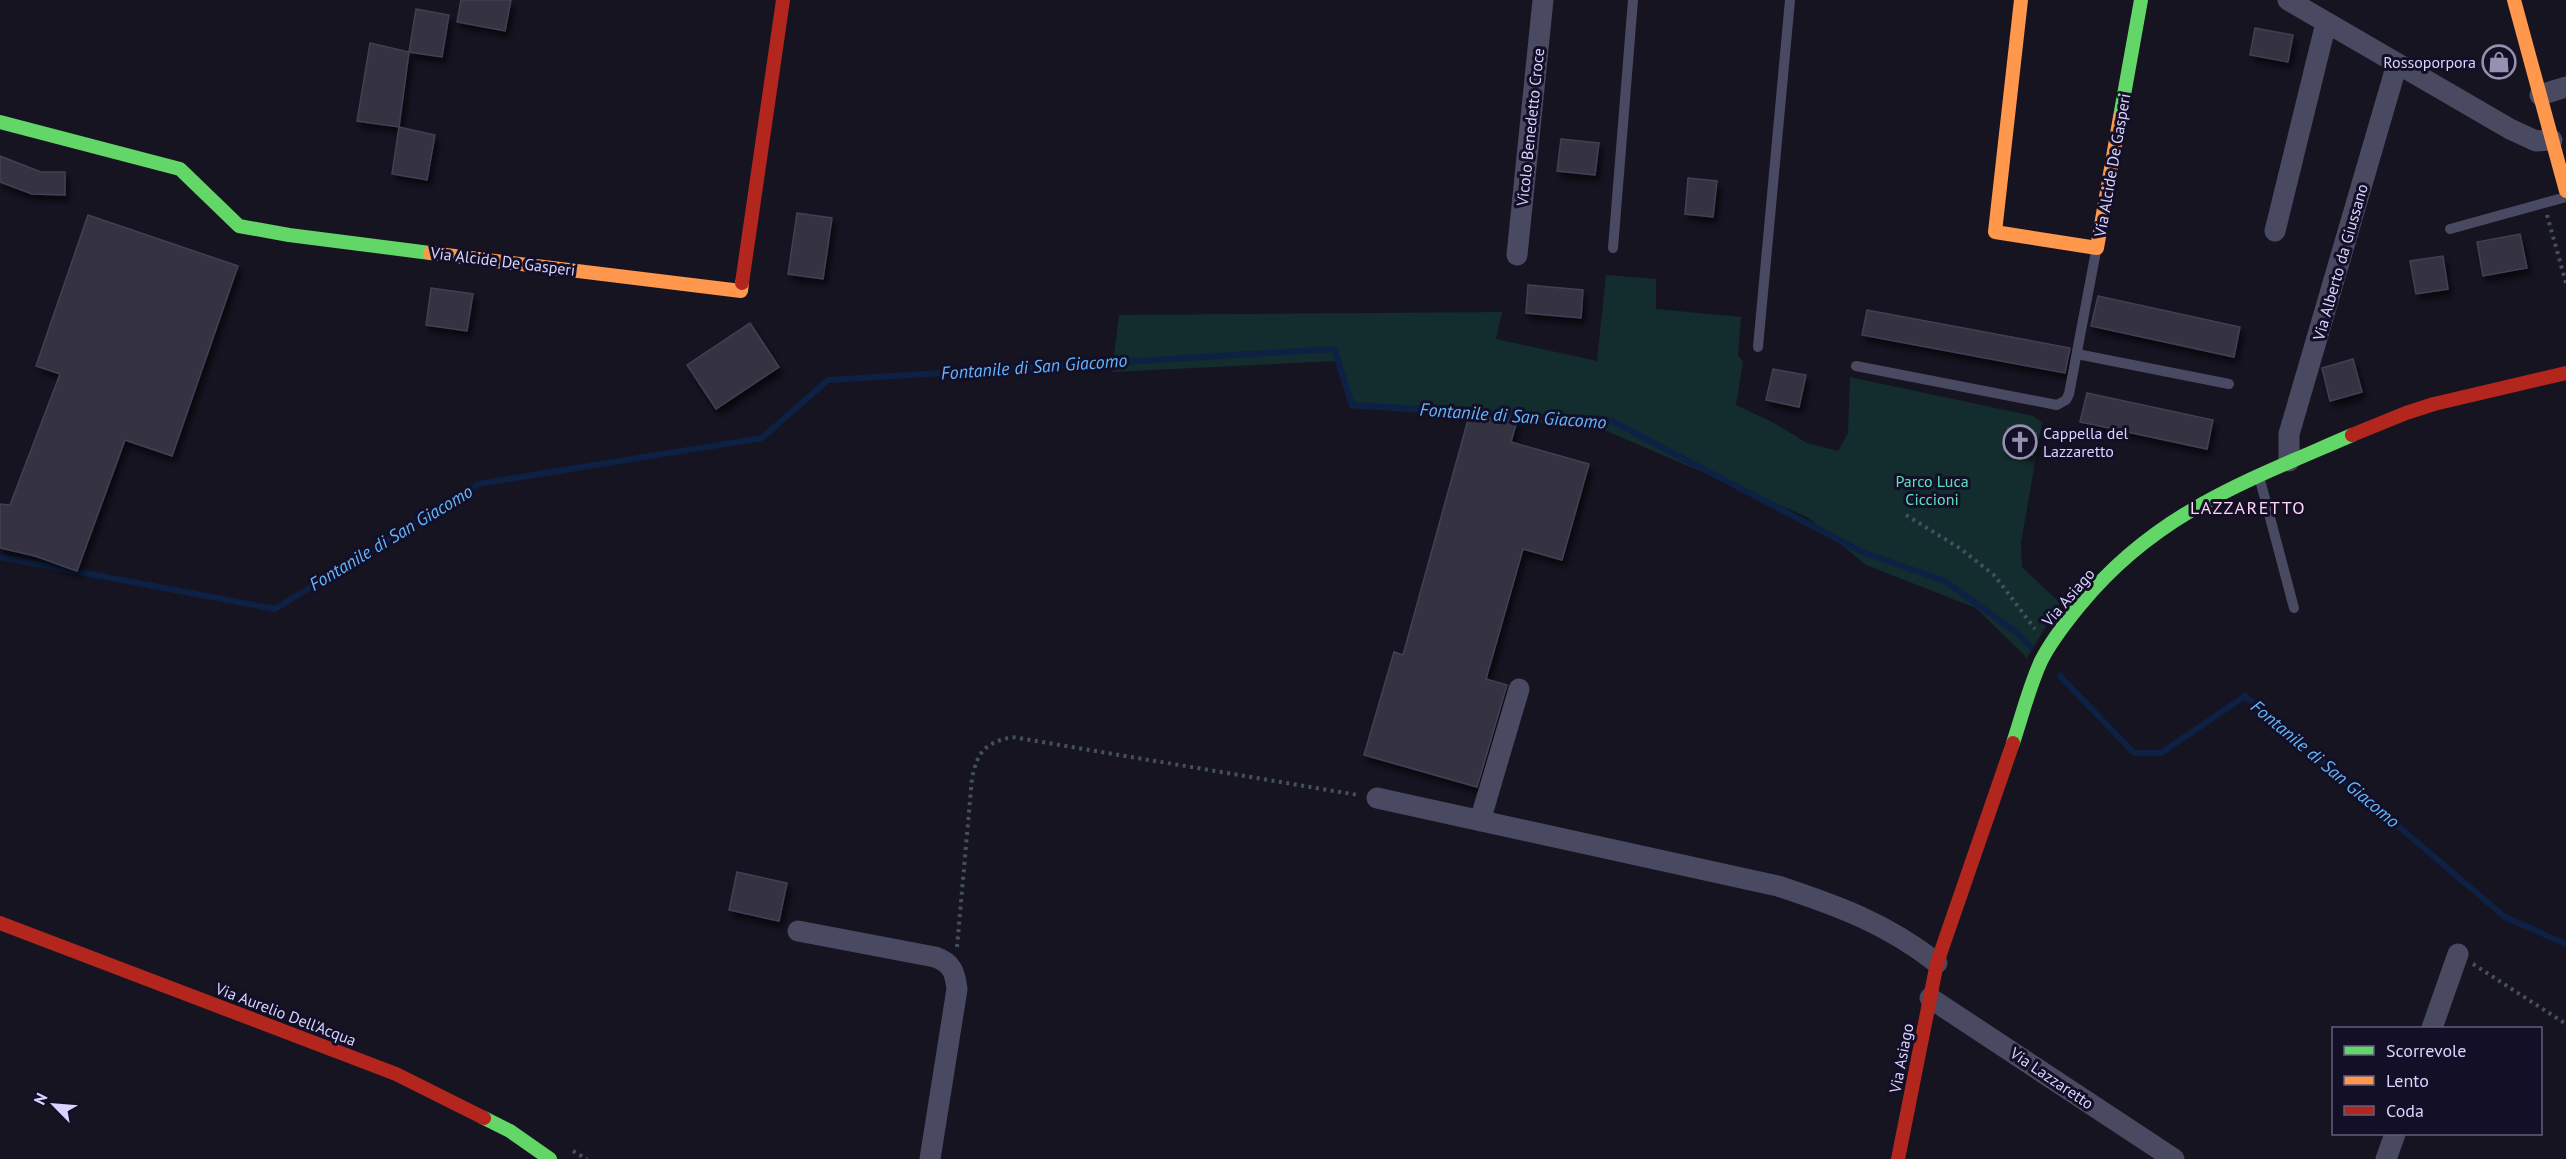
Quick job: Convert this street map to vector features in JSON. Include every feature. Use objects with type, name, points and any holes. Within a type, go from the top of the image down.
[{"type":"street","name":"Via Alcide De Gasperi","points":[[0,122],[180,169],[239,226],[289,235],[741,291],[783,0]]},
{"type":"street","name":"Vicolo Benedetto Croce","points":[[1517,255],[1543,0]]},
{"type":"street","name":"Via Alcide De Gasperi","points":[[2021,0],[1995,232],[2097,248],[2141,0]]},
{"type":"street","points":[[2288,0],[2523,136],[2536,141],[2552,140]]},
{"type":"street","points":[[2514,0],[2566,191]]},
{"type":"street","points":[[2275,231],[2326,23]]},
{"type":"street","name":"Via Alberto da Giussano","points":[[2289,460],[2289,434],[2397,64]]},
{"type":"street","points":[[2540,95],[2566,87]]},
{"type":"street","name":"Via Asiago","points":[[1898,1159],[1937,963],[2032,684],[2053,639],[2085,599],[2149,537],[2188,510],[2289,460],[2415,410],[2475,393],[2566,373]]},
{"type":"street","points":[[1480,820],[1519,689]]},
{"type":"street","points":[[1377,798],[1778,886],[1838,906],[1885,927],[1937,963]]},
{"type":"street","name":"Via Aurelio Dell'Acqua","points":[[0,922],[396,1074],[510,1131],[550,1159]]},
{"type":"street","points":[[798,931],[935,957],[946,961],[955,973],[957,989],[930,1159]]},
{"type":"street","points":[[2433,1027],[2458,954]]},
{"type":"street","name":"Via Lazzaretto","points":[[1930,998],[2174,1159]]},
{"type":"street","points":[[2386,1159],[2395,1135]]},
{"type":"lane","points":[[1613,248],[1633,0]]},
{"type":"lane","points":[[1758,347],[1790,0]]},
{"type":"lane","points":[[2450,229],[2566,197]]},
{"type":"lane","points":[[1856,366],[2057,405],[2066,400],[2069,394],[2097,248]]},
{"type":"lane","points":[[2077,354],[2229,384]]},
{"type":"lane","points":[[2259,476],[2294,608]]},
{"type":"path","points":[[2544,203],[2566,283]]},
{"type":"path","points":[[1906,515],[1961,549],[1995,576],[2030,621],[2048,650]]},
{"type":"path","points":[[955,973],[972,778],[976,760],[985,747],[999,740],[1012,737],[1377,798]]},
{"type":"path","points":[[2458,954],[2566,1024]]},
{"type":"green space","name":"Parco Luca Ciccioni","points":[[1606,275],[1656,279],[1656,309],[1741,317],[1738,355],[1743,362],[1736,405],[1772,422],[1807,443],[1838,451],[1848,433],[1850,377],[2033,416],[2042,422],[2021,543],[2022,567],[2060,603],[2027,658],[1976,608],[1866,565],[1807,517],[1602,429],[1351,408],[1336,361],[1112,372],[1119,315],[1502,312],[1496,339],[1597,361]]},
{"type":"building","points":[[461,0],[511,0],[505,31],[457,22]]},
{"type":"building","points":[[416,9],[449,15],[442,57],[409,52]]},
{"type":"building","points":[[2255,28],[2293,35],[2288,62],[2250,55]]},
{"type":"building","points":[[370,43],[409,52],[399,127],[357,121]]},
{"type":"building","points":[[399,127],[435,135],[427,180],[392,174]]},
{"type":"building","points":[[1561,139],[1599,143],[1595,175],[1557,171]]},
{"type":"building","points":[[0,156],[41,172],[65,172],[65,195],[32,194],[0,182]]},
{"type":"building","points":[[1688,178],[1717,181],[1713,217],[1685,214]]},
{"type":"building","points":[[797,213],[832,218],[823,279],[788,274]]},
{"type":"building","points":[[88,215],[238,266],[172,456],[125,440],[77,571],[35,556],[0,548],[0,504],[10,505],[60,374],[36,366]]},
{"type":"building","points":[[2520,234],[2527,268],[2483,276],[2477,242]]},
{"type":"building","points":[[2443,256],[2448,289],[2416,294],[2410,261]]},
{"type":"building","points":[[1528,285],[1583,290],[1581,318],[1526,313]]},
{"type":"building","points":[[431,288],[473,294],[467,331],[426,325]]},
{"type":"building","points":[[2098,296],[2240,327],[2234,357],[2091,326]]},
{"type":"building","points":[[1867,310],[2070,348],[2065,373],[1862,335]]},
{"type":"building","points":[[750,323],[779,367],[716,409],[687,365]]},
{"type":"building","points":[[2353,359],[2362,392],[2330,401],[2322,368]]},
{"type":"building","points":[[1773,369],[1806,375],[1799,407],[1766,400]]},
{"type":"building","points":[[2087,393],[2213,420],[2207,449],[2080,422]]},
{"type":"building","points":[[1469,416],[1517,421],[1511,442],[1589,464],[1562,560],[1523,549],[1486,679],[1507,685],[1477,787],[1364,755],[1394,652],[1403,655]]},
{"type":"building","name":"Cappella del Lazzaretto","points":[[2008,428],[2036,433],[2032,455],[2004,450]]},
{"type":"building","points":[[737,872],[787,883],[779,921],[729,910]]},
{"type":"waterway","name":"Fontanile di San Giacomo","points":[[0,557],[275,609],[478,484],[762,438],[828,380],[1334,349],[1352,405],[1610,420],[1862,552],[1945,581],[2016,632],[2031,647]]},
{"type":"waterway","name":"Fontanile di San Giacomo","points":[[2060,676],[2134,753],[2161,753],[2245,696],[2505,917],[2566,944]]},
{"type":"traffic: fast","points":[[2120,117],[2141,0]]},
{"type":"traffic: fast","points":[[0,122],[180,169],[239,226],[289,235],[430,253]]},
{"type":"traffic: fast","points":[[2013,743],[2041,661],[2069,618],[2109,573],[2172,522],[2205,502],[2240,484],[2352,435]]},
{"type":"traffic: fast","points":[[484,1118],[510,1131],[550,1159]]},
{"type":"traffic: slow","points":[[2021,0],[1995,232],[2097,248],[2120,117]]},
{"type":"traffic: slow","points":[[2514,0],[2566,191]]},
{"type":"traffic: slow","points":[[430,253],[741,291],[742,283]]},
{"type":"traffic: jam","points":[[742,283],[783,0]]},
{"type":"traffic: jam","points":[[2352,435],[2434,404],[2566,373]]},
{"type":"traffic: jam","points":[[1898,1159],[1937,963],[2013,743]]},
{"type":"traffic: jam","points":[[0,923],[396,1074],[484,1118]]},
{"type":"place","name":"Rossoporpora","points":[[2499,62]]},
{"type":"place","name":"Cappella del Lazzaretto","points":[[2020,442]]},
{"type":"district","name":"LAZZARETTO","points":[[2248,508]]}]
